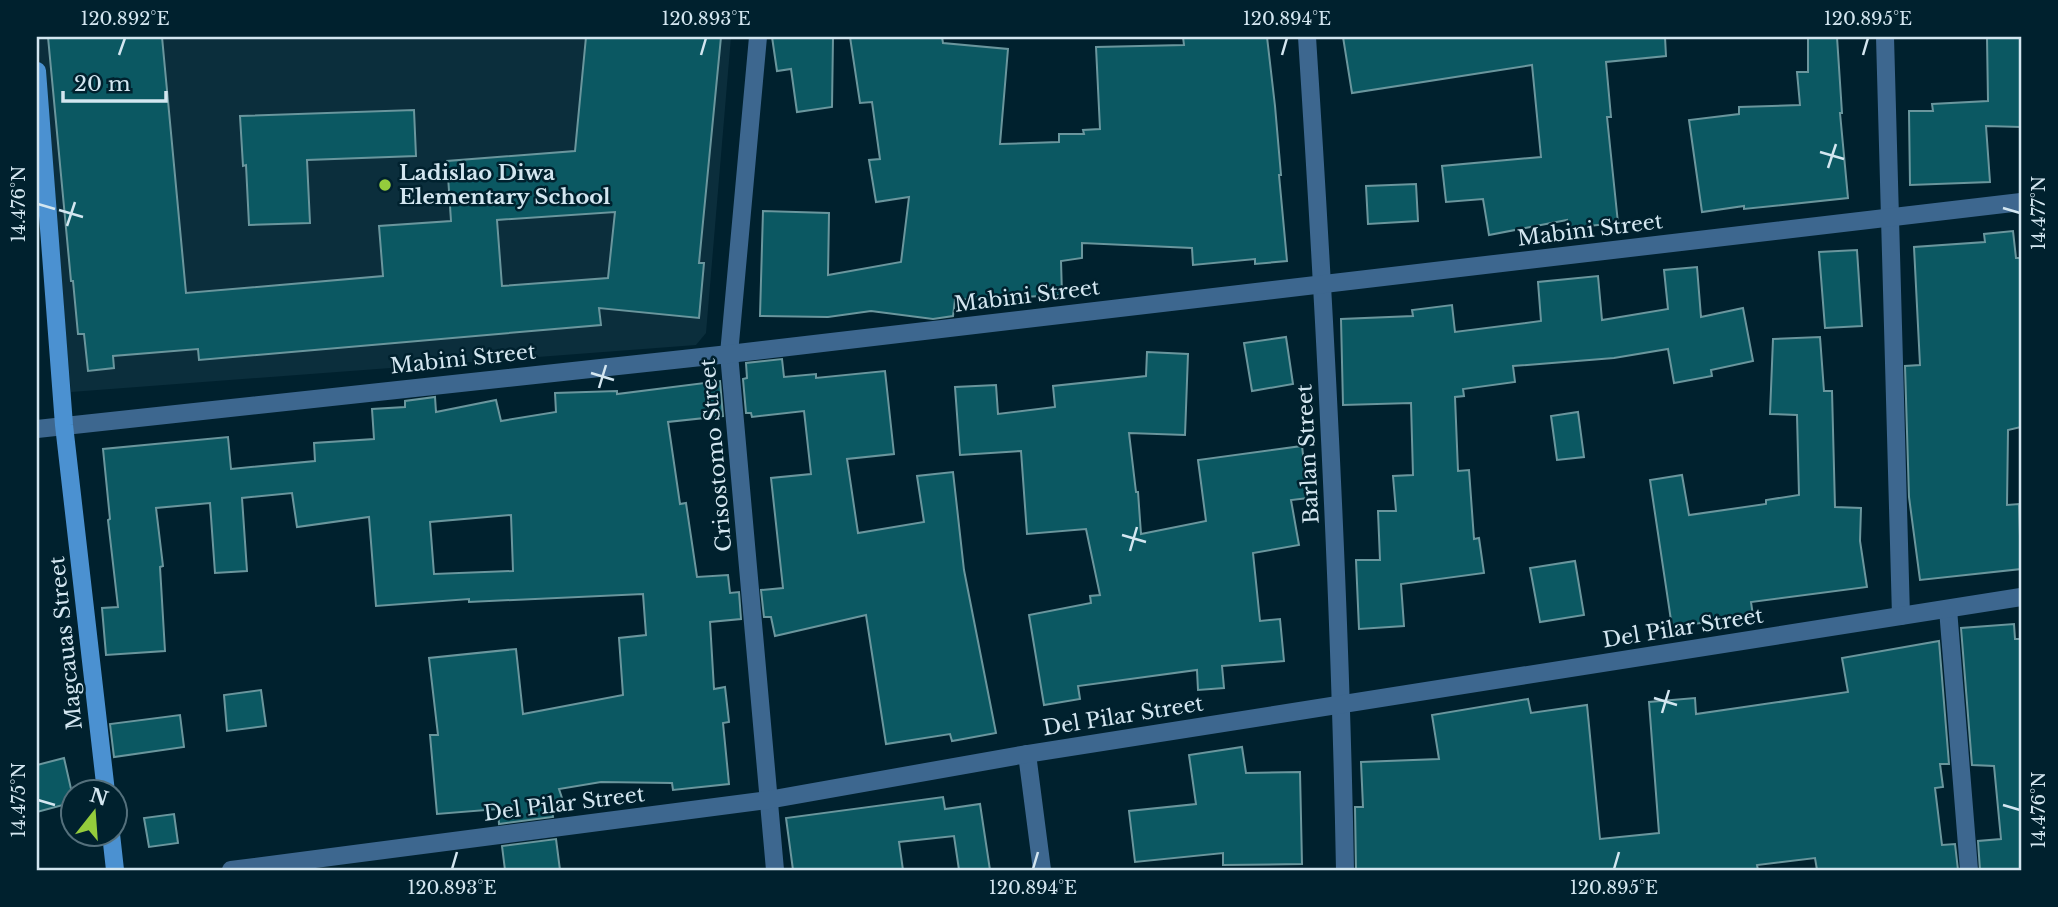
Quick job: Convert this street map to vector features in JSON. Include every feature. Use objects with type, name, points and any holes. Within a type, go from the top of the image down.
[{"type":"street","name":"Crisostomo Street","points":[[758,37],[729,354],[775,870]]},
{"type":"street","name":"Barlan Street","points":[[1307,37],[1323,284],[1342,706],[1345,870]]},
{"type":"street","points":[[1885,37],[1901,616]]},
{"type":"street","name":"Magcauas Street","points":[[37,71],[64,425],[104,778]]},
{"type":"street","name":"Mabini Street","points":[[37,429],[729,354],[2021,202]]},
{"type":"street","name":"Del Pilar Street","points":[[231,870],[768,800],[1027,754],[2021,597]]},
{"type":"street","points":[[1948,609],[1969,870]]},
{"type":"street","points":[[1027,754],[1042,870]]},
{"type":"street","points":[[113,848],[115,870]]},
{"type":"shaded area","name":"Ladislao Diwa Elementary School","points":[[38,37],[731,37],[706,333],[696,345],[71,392]]},
{"type":"building","points":[[48,37],[162,37],[186,293],[383,276],[379,226],[451,221],[447,161],[575,151],[586,37],[721,37],[699,263],[704,263],[699,318],[599,308],[601,325],[199,360],[198,349],[113,356],[114,368],[88,371],[84,334],[78,334]],"holes":[[[615,212],[608,278],[502,286],[497,220]]]},
{"type":"building","points":[[772,37],[833,37],[832,107],[797,112],[791,69],[777,71]]},
{"type":"building","points":[[850,37],[942,37],[943,43],[1008,49],[1000,144],[1059,142],[1059,134],[1084,134],[1083,130],[1100,129],[1096,47],[1184,45],[1183,37],[1267,37],[1287,261],[1255,264],[1255,259],[1193,265],[1192,248],[1082,243],[1082,258],[1061,261],[1062,295],[955,300],[953,316],[933,319],[871,311],[828,317],[760,316],[763,211],[829,213],[828,275],[901,262],[909,197],[876,202],[869,160],[880,159],[872,102],[860,103]]},
{"type":"building","points":[[1343,37],[1665,37],[1666,56],[1606,62],[1611,117],[1607,117],[1618,223],[1568,228],[1567,220],[1489,235],[1483,199],[1446,202],[1442,166],[1541,157],[1532,65],[1352,93]]},
{"type":"building","points":[[1808,37],[1837,37],[1840,113],[1848,198],[1702,212],[1689,120],[1739,114],[1739,107],[1800,105],[1797,72],[1808,72]]},
{"type":"building","points":[[1987,37],[2021,37],[2021,127],[1986,126],[1990,182],[1910,185],[1909,111],[1933,111],[1932,104],[1988,101]]},
{"type":"building","points":[[414,110],[416,156],[307,160],[310,223],[249,225],[240,116]]},
{"type":"building","points":[[1416,184],[1418,221],[1368,224],[1366,186]]},
{"type":"building","points":[[2013,231],[2016,258],[2021,258],[2021,427],[2008,430],[2007,505],[2019,504],[2021,569],[1920,580],[1909,497],[1905,366],[1920,365],[1914,247],[1985,242],[1984,234]]},
{"type":"building","points":[[1857,250],[1862,326],[1825,328],[1819,252]]},
{"type":"building","points":[[1697,267],[1701,317],[1743,308],[1753,361],[1711,370],[1712,376],[1674,383],[1668,349],[1614,358],[1513,366],[1515,382],[1463,389],[1464,396],[1455,397],[1458,471],[1469,470],[1474,539],[1479,538],[1484,573],[1401,584],[1404,626],[1359,629],[1356,560],[1380,560],[1378,511],[1396,511],[1393,476],[1413,475],[1411,403],[1343,405],[1341,319],[1413,316],[1412,310],[1452,305],[1455,332],[1541,321],[1538,282],[1598,276],[1602,320],[1668,309],[1664,270]]},
{"type":"building","points":[[1286,337],[1293,384],[1252,391],[1244,343]]},
{"type":"building","points":[[1820,337],[1824,391],[1832,391],[1835,507],[1861,508],[1860,541],[1867,587],[1751,602],[1753,616],[1672,627],[1650,480],[1682,475],[1689,515],[1766,504],[1766,500],[1799,495],[1797,415],[1770,414],[1773,339]]},
{"type":"building","points":[[1147,352],[1188,354],[1185,435],[1129,433],[1141,534],[1206,521],[1198,460],[1302,446],[1308,498],[1291,500],[1299,545],[1253,553],[1260,621],[1280,619],[1284,661],[1222,666],[1224,688],[1198,690],[1197,670],[1078,686],[1080,699],[1044,705],[1029,615],[1091,603],[1090,596],[1100,595],[1086,529],[1027,534],[1021,451],[960,455],[955,387],[996,385],[998,414],[1055,407],[1053,386],[1146,376]]},
{"type":"building","points":[[782,359],[784,377],[816,374],[816,378],[885,371],[894,454],[847,459],[858,533],[924,522],[917,476],[953,472],[964,570],[996,733],[952,741],[950,734],[886,744],[866,615],[775,636],[771,617],[764,617],[761,590],[783,588],[771,478],[811,474],[804,411],[752,417],[751,413],[746,413],[743,379],[747,378],[746,363]]},
{"type":"building","points":[[720,381],[723,416],[668,422],[680,504],[686,503],[697,577],[728,575],[730,593],[739,592],[741,619],[710,622],[714,689],[725,687],[729,722],[723,723],[729,784],[673,790],[672,783],[601,782],[559,789],[565,807],[552,811],[553,817],[499,824],[498,809],[437,814],[430,735],[438,735],[429,658],[516,649],[523,714],[623,695],[619,638],[646,635],[643,594],[469,602],[469,599],[376,606],[369,517],[297,527],[292,493],[242,498],[247,571],[215,573],[210,503],[156,508],[163,566],[160,567],[165,651],[106,655],[102,608],[118,607],[103,449],[228,437],[231,469],[315,461],[314,443],[374,439],[372,409],[405,407],[405,401],[435,397],[436,412],[496,400],[501,421],[556,412],[555,393],[617,391],[617,394]],"holes":[[[511,515],[513,571],[434,574],[430,522]]]},
{"type":"building","points":[[1578,412],[1584,457],[1557,460],[1551,416]]},
{"type":"building","points":[[1575,561],[1584,615],[1540,622],[1530,568]]},
{"type":"building","points":[[2014,624],[2015,639],[2021,639],[2021,870],[1980,870],[1978,841],[2001,839],[1994,766],[1972,765],[1961,628]]},
{"type":"building","points":[[1939,641],[1949,764],[1940,764],[1943,787],[1935,788],[1942,845],[1955,844],[1958,870],[1817,870],[1815,858],[1757,865],[1758,870],[1356,870],[1355,807],[1363,807],[1361,762],[1439,759],[1432,715],[1528,699],[1531,713],[1587,705],[1600,839],[1659,833],[1649,702],[1695,698],[1696,714],[1848,692],[1842,658]]},
{"type":"building","points":[[261,690],[266,726],[227,731],[224,695]]},
{"type":"building","points":[[180,715],[184,747],[114,757],[110,724]]},
{"type":"building","points":[[1242,747],[1246,773],[1300,772],[1302,864],[1223,865],[1223,853],[1135,862],[1129,811],[1196,804],[1189,755]]},
{"type":"building","points":[[64,758],[69,778],[60,778],[60,806],[37,812],[37,765]]},
{"type":"building","points":[[943,797],[945,809],[980,804],[990,870],[959,870],[954,836],[899,842],[903,870],[793,870],[786,818]]},
{"type":"building","points":[[174,814],[178,843],[149,847],[144,818]]},
{"type":"building","points":[[556,839],[560,870],[505,870],[502,846]]},
{"type":"place","name":"Ladislao Diwa Elementary School","points":[[385,185]]}]
